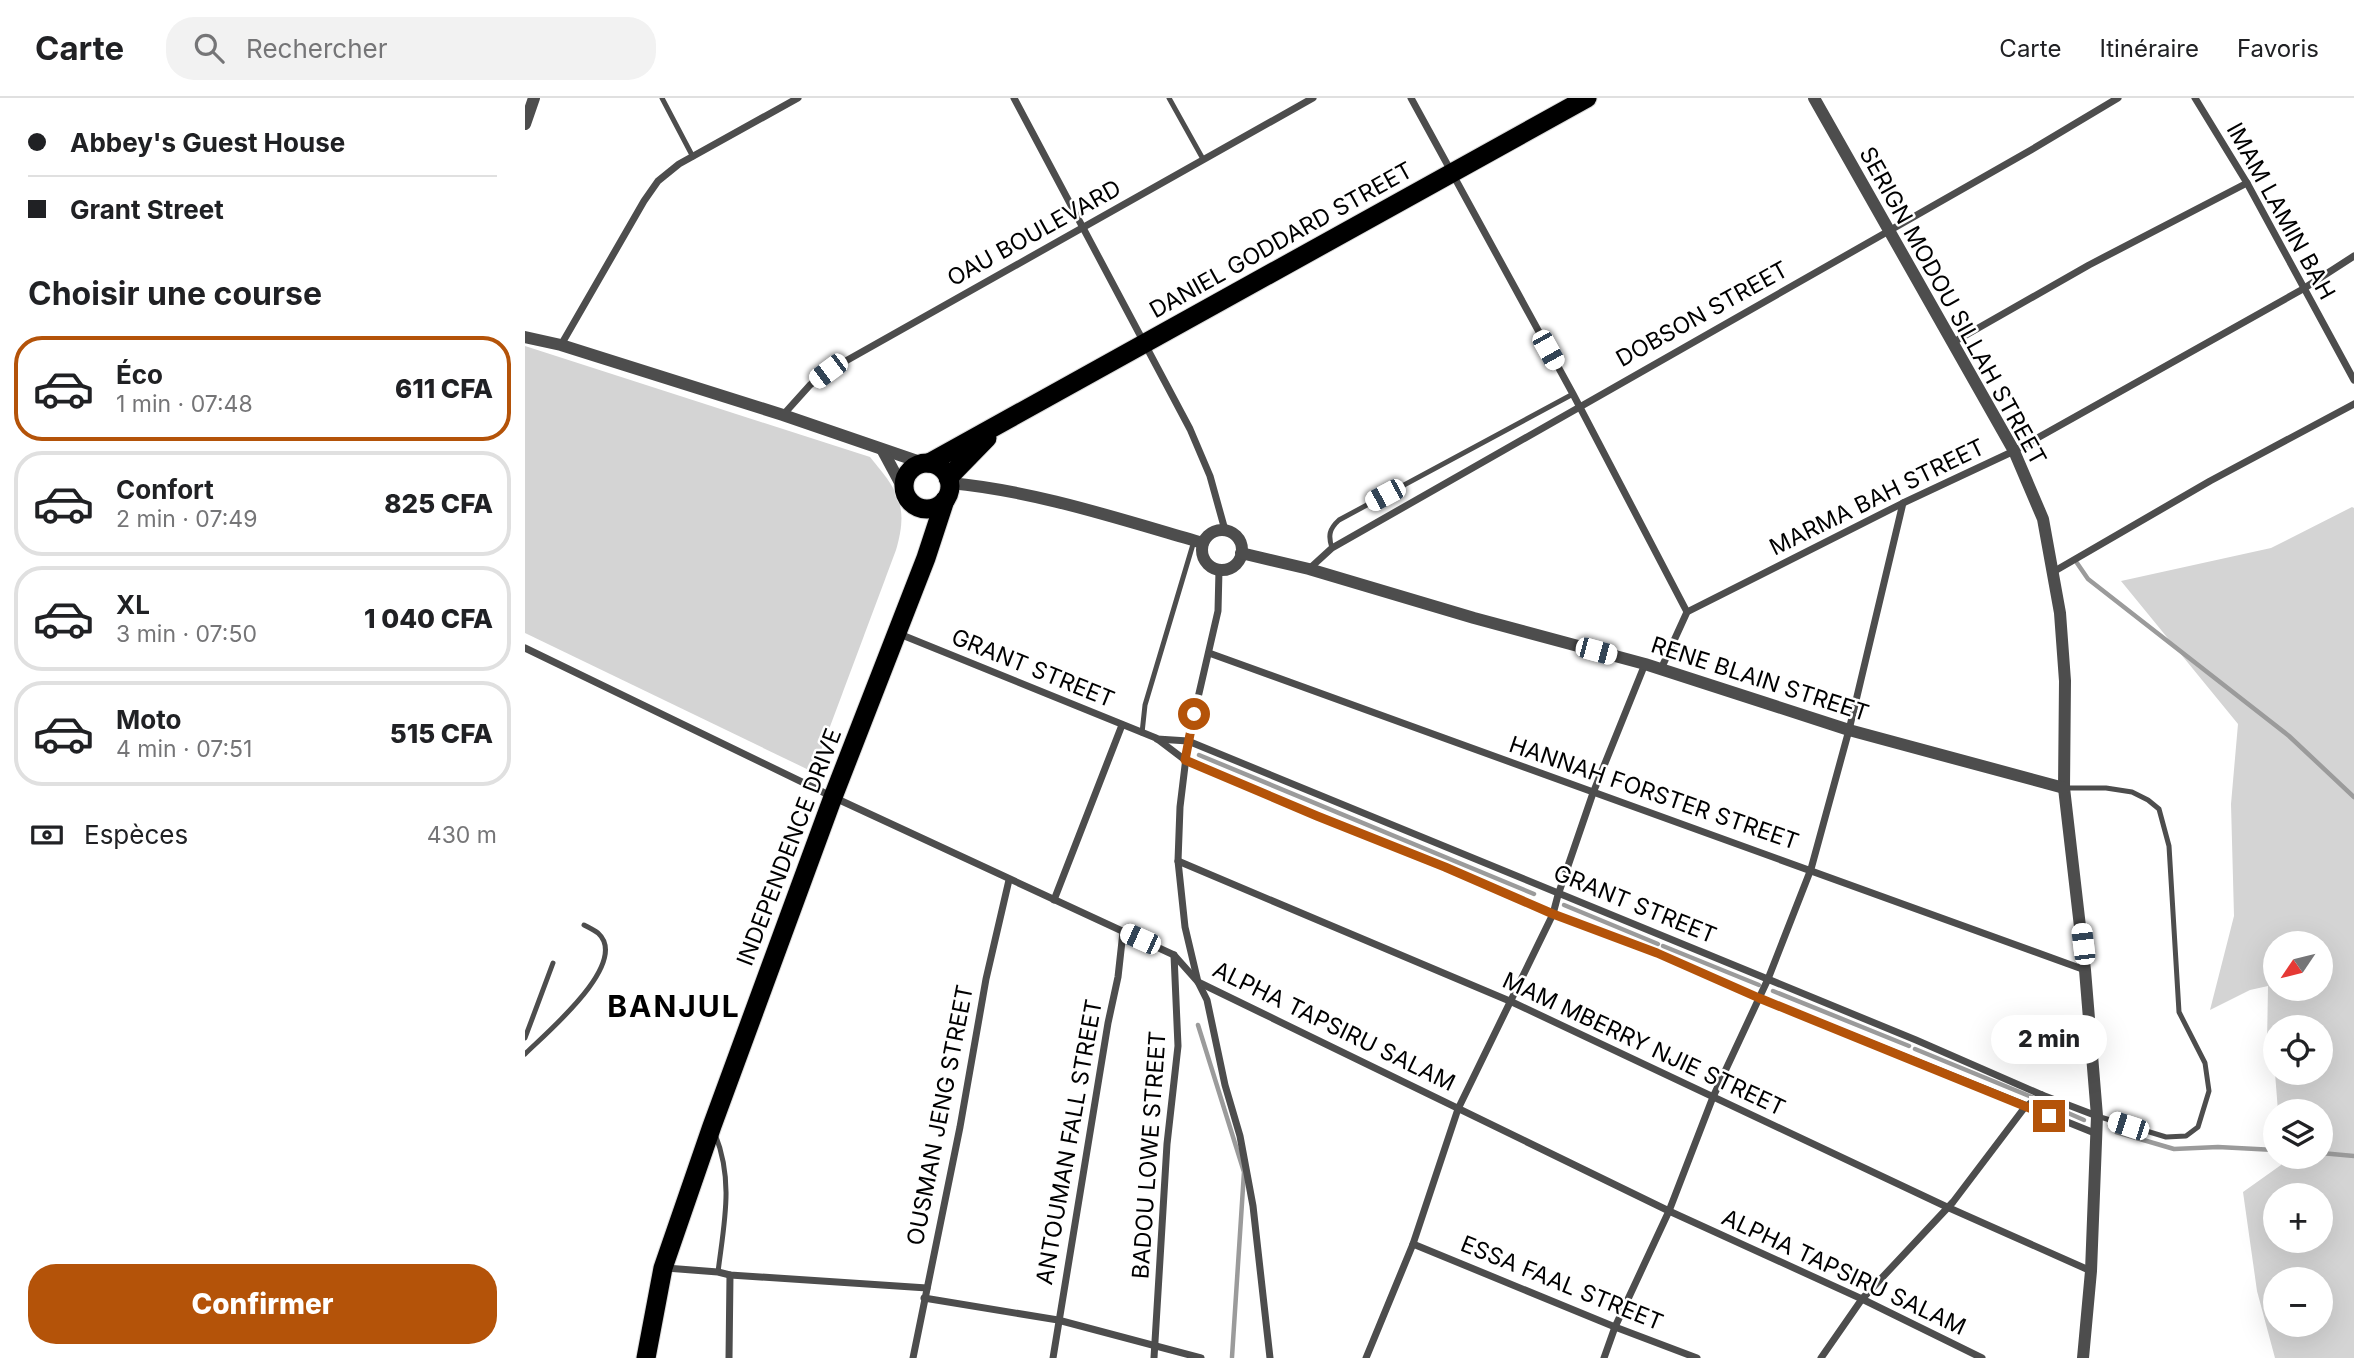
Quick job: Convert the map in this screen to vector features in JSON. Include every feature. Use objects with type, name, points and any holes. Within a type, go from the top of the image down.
[{"type":"highway","name":"DANIEL GODDARD STREET","points":[[926,463],[1000,425],[1587,98]]},
{"type":"highway","name":"DANIEL GODDARD STREET","points":[[948,487],[1000,425]]},
{"type":"highway","points":[[926,463],[943,469],[948,487],[936,507],[920,508],[913,504],[904,490],[904,483],[911,470],[926,463]]},
{"type":"highway","name":"INDEPENDENCE DRIVE","points":[[646,1358],[663,1268],[712,1126],[833,797],[926,558],[948,487]]},
{"type":"highway","points":[[920,508],[926,558]]},
{"type":"street","points":[[525,124],[534,98]]},
{"type":"street","points":[[561,345],[658,181],[679,164],[798,98]]},
{"type":"street","points":[[1014,98],[1190,429],[1210,476],[1225,530]]},
{"type":"street","name":"OAU BOULEVARD","points":[[783,415],[810,385],[828,371],[1313,98]]},
{"type":"street","points":[[1411,98],[1573,394],[1687,612],[1661,669]]},
{"type":"street","name":"SERIGN MODOU SILLAH STREET","points":[[1814,98],[2014,451],[2043,519],[2060,612],[2065,681],[2064,788],[2085,970],[2097,1116],[2091,1271],[2083,1358]]},
{"type":"street","name":"DOBSON STREET","points":[[1309,569],[1332,548],[2118,98]]},
{"type":"street","name":"IMAM LAMIN BAH","points":[[2195,98],[2247,183],[2354,380]]},
{"type":"street","points":[[1951,344],[2089,265],[2247,183]]},
{"type":"street","name":"MARMA BAH STREET","points":[[1687,612],[1903,503],[2014,451],[2303,289],[2354,256]]},
{"type":"street","points":[[525,337],[561,345],[926,463]]},
{"type":"street","points":[[2053,572],[2210,481],[2354,404]]},
{"type":"street","points":[[883,451],[904,490]]},
{"type":"street","points":[[948,487],[996,489],[1037,497],[1147,525],[1198,542]]},
{"type":"street","points":[[1604,1358],[1615,1327],[1669,1211],[1713,1097],[1768,979],[1811,869],[1849,730],[1903,503]]},
{"type":"street","points":[[1225,530],[1239,539],[1240,559],[1231,568],[1219,570],[1206,562],[1198,542],[1211,533],[1225,530]]},
{"type":"street","name":"RENE BLAIN STREET","points":[[1241,553],[1309,569],[1474,618],[1645,664],[1849,730],[2064,788]]},
{"type":"street","points":[[1219,570],[1219,611],[1185,760],[1178,861],[1185,927],[1198,982],[1207,1000],[1240,1136],[1253,1206],[1269,1358]]},
{"type":"street","name":"GRANT STREET","points":[[896,633],[1142,733],[1156,738],[1188,741],[1321,794],[1558,895],[2097,1116]]},
{"type":"street","name":"ALPHA TAPSIRU SALAM","points":[[525,648],[833,797],[1174,955],[1198,982],[1669,1211],[1863,1299],[1982,1358]]},
{"type":"street","name":"HANNAH FORSTER STREET","points":[[1209,653],[2085,970]]},
{"type":"street","points":[[1366,1358],[1413,1244],[1458,1109],[1553,914],[1593,793],[1645,664]]},
{"type":"street","points":[[1054,900],[1122,725]]},
{"type":"street","name":"GRANT STREET","points":[[1156,738],[1185,760],[1317,816],[1553,914],[1657,953],[1759,998],[2025,1107],[2097,1134]]},
{"type":"street","name":"MAM MBERRY NJIE STREET","points":[[1178,861],[1511,1002],[1947,1207],[2091,1271]]},
{"type":"street","name":"OUSMAN JENG STREET","points":[[913,1358],[960,1127],[986,979],[1009,880]]},
{"type":"street","name":"ANTOUMAN FALL STREET","points":[[1053,1358],[1108,1023],[1118,977],[1123,932]]},
{"type":"street","name":"BADOU LOWE STREET","points":[[1154,1358],[1167,1144],[1178,1046],[1174,955]]},
{"type":"street","points":[[1821,1358],[1863,1299],[1947,1207],[2025,1107],[2042,1095]]},
{"type":"street","name":"ESSA FAAL STREET","points":[[1413,1244],[1697,1358]]},
{"type":"street","points":[[663,1268],[927,1288]]},
{"type":"street","points":[[729,1358],[730,1275]]},
{"type":"street","points":[[924,1298],[1058,1320],[1201,1358]]},
{"type":"lane","points":[[662,98],[693,157]]},
{"type":"lane","points":[[1170,98],[1203,159]]},
{"type":"lane","points":[[1332,548],[1329,530],[1339,520],[1573,394]]},
{"type":"lane","points":[[1142,733],[1145,705],[1198,542]]},
{"type":"lane","points":[[2064,788],[2106,788],[2132,792],[2159,809],[2169,846],[2179,1013],[2205,1063],[2209,1091],[2198,1127],[2186,1136],[2167,1137],[2097,1116]]},
{"type":"lane","points":[[525,1054],[564,1017],[593,983],[603,964],[605,945],[599,934],[583,925]]},
{"type":"lane","points":[[525,1038],[553,963]]},
{"type":"lane","points":[[712,1126],[722,1151],[727,1178],[718,1272]]},
{"type":"shaded area","points":[[525,346],[870,457],[888,480],[901,510],[896,550],[813,772],[525,633]]},
{"type":"shaded area","points":[[2354,508],[2354,1358],[2275,1358],[2269,1337],[2333,1337],[2333,1267],[2263,1267],[2263,1313],[2257,1291],[2243,1192],[2275,1169],[2333,1169],[2333,1099],[2277,1099],[2276,1085],[2333,1085],[2333,1015],[2268,1015],[2268,1001],[2333,1001],[2333,931],[2263,931],[2263,987],[2250,990],[2210,1010],[2234,916],[2231,804],[2238,724],[2121,581],[2271,548]]},
{"type":"waterway","points":[[2077,563],[2088,579],[2289,736],[2354,797]]},
{"type":"waterway","points":[[1199,755],[1534,894]]},
{"type":"waterway","points":[[1564,905],[1658,944]]},
{"type":"waterway","points":[[1663,946],[1759,985]]},
{"type":"waterway","points":[[1773,991],[1909,1046]]},
{"type":"waterway","points":[[1198,1025],[1244,1172],[1232,1357]]},
{"type":"waterway","points":[[1915,1049],[2034,1098]]},
{"type":"waterway","points":[[2045,1103],[2084,1120]]},
{"type":"waterway","points":[[2116,1132],[2174,1149],[2218,1147],[2263,1149]]},
{"type":"waterway","points":[[2333,1154],[2354,1156]]},
{"type":"district","name":"BANJUL","points":[[674,1006]]},
{"type":"route","points":[[1194,714],[1185,760],[1553,914],[1657,953],[1759,998],[2049,1116]]}]
